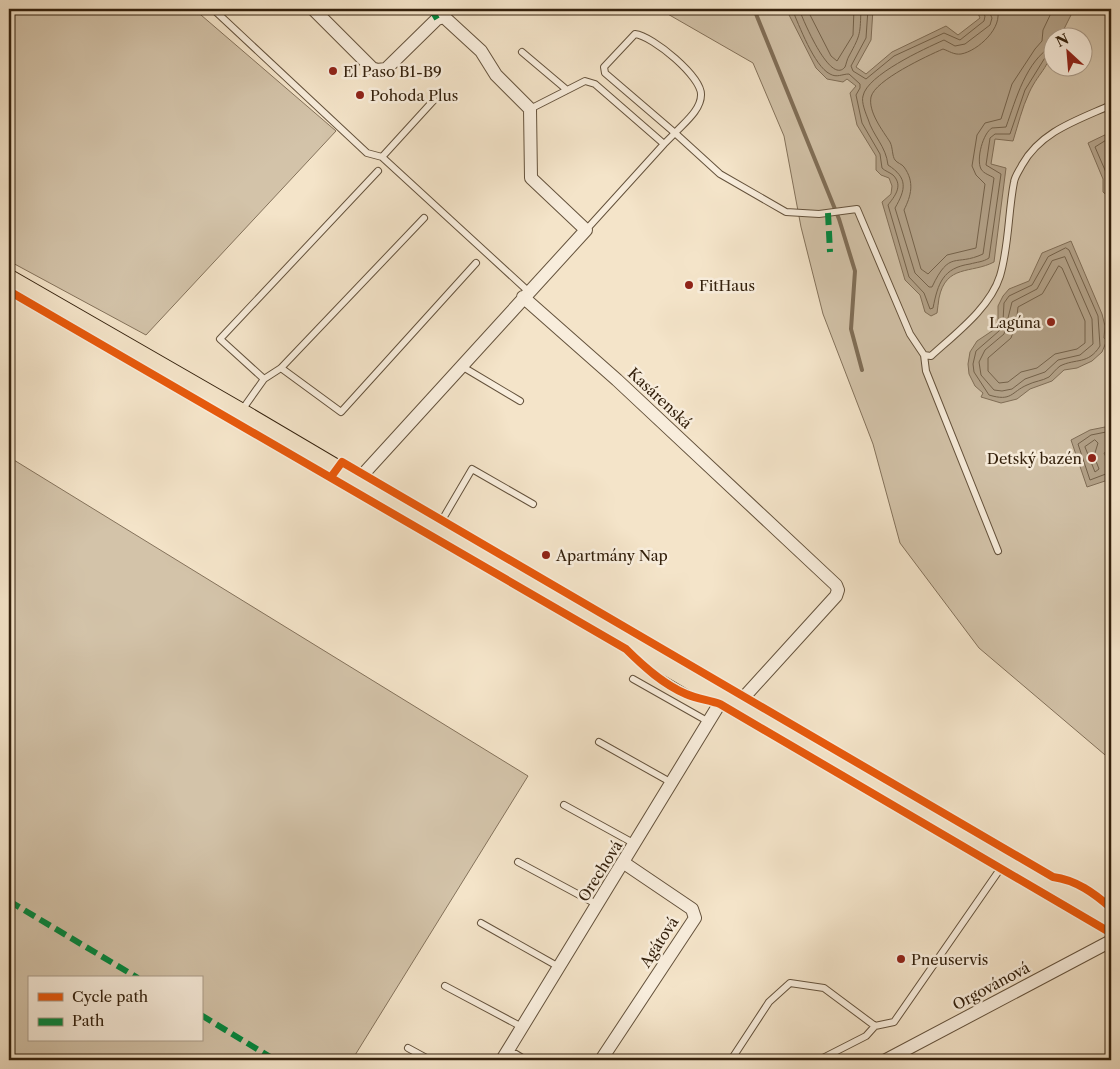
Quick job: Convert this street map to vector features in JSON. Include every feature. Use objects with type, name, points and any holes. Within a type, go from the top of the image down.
[{"type":"main road","points":[[9,280],[437,528],[730,702],[1111,920]]},
{"type":"street","points":[[313,9],[372,68],[377,70],[386,69],[446,13],[482,52],[496,74],[530,109],[531,178],[586,230],[364,472],[357,482]]},
{"type":"street","name":"Kasárenská","points":[[526,294],[836,585],[838,590],[836,596],[730,702]]},
{"type":"street","name":"Orechová","points":[[504,1056],[709,722],[730,702]]},
{"type":"street","name":"Agátová","points":[[601,1060],[694,918],[692,909],[624,863]]},
{"type":"street","name":"Orgovánová","points":[[886,1060],[1111,941]]},
{"type":"street","points":[[504,1056],[520,1060]]},
{"type":"lane","points":[[213,9],[367,153],[382,157],[526,294]]},
{"type":"lane","points":[[586,230],[664,144],[675,133],[694,114],[702,98],[701,89],[694,78],[667,51],[642,36],[635,34],[610,59],[604,67],[605,73],[675,133],[720,174],[786,212],[820,214],[857,209],[910,334],[924,355],[926,371],[998,551]]},
{"type":"lane","points":[[522,52],[567,90]]},
{"type":"lane","points":[[530,109],[585,81],[595,84],[664,144]]},
{"type":"lane","points":[[382,157],[434,100]]},
{"type":"lane","points":[[924,355],[932,356],[956,333],[988,298],[997,283],[1004,254],[1014,180],[1025,160],[1047,135],[1111,105]]},
{"type":"lane","points":[[264,379],[220,339],[378,171]]},
{"type":"lane","points":[[240,413],[264,379],[281,368],[424,218]]},
{"type":"lane","points":[[281,368],[341,412],[476,262]]},
{"type":"lane","points":[[463,366],[520,401]]},
{"type":"lane","points":[[437,528],[472,469],[533,504]]},
{"type":"lane","points":[[633,679],[709,722]]},
{"type":"lane","points":[[598,742],[672,783]]},
{"type":"lane","points":[[564,805],[635,844]]},
{"type":"lane","points":[[819,1060],[866,1036],[875,1026],[894,1022],[1007,859]]},
{"type":"lane","points":[[518,862],[598,905]]},
{"type":"lane","points":[[481,923],[559,967]]},
{"type":"lane","points":[[732,1060],[769,1002],[790,983],[824,988],[875,1026]]},
{"type":"lane","points":[[445,986],[522,1027]]},
{"type":"lane","points":[[408,1048],[430,1060]]},
{"type":"shaded area","points":[[9,9],[194,9],[336,131],[146,335],[9,261]]},
{"type":"shaded area","points":[[659,9],[1111,9],[1111,760],[979,648],[900,543],[873,444],[823,314],[801,227],[784,136],[753,63]]},
{"type":"shaded area","points":[[9,457],[528,776],[352,1060],[9,1060]]},
{"type":"water","points":[[786,9],[873,9],[871,40],[856,67],[866,74],[892,52],[946,26],[958,35],[980,18],[976,9],[1074,9],[1064,28],[1042,28],[1042,72],[1029,93],[1013,141],[995,139],[991,164],[1006,168],[994,262],[960,272],[947,280],[942,287],[937,313],[931,316],[925,312],[920,295],[905,280],[882,202],[891,194],[892,186],[889,178],[881,175],[876,170],[876,156],[857,125],[850,93],[856,86],[847,79],[843,82],[827,79],[816,68]]},
{"type":"water","points":[[1111,132],[1111,199],[1103,192],[1103,179],[1088,143]]},
{"type":"water","name":"Lagúna","points":[[1071,241],[1102,314],[1105,326],[1104,338],[1107,340],[1102,352],[1092,361],[1077,368],[1064,370],[1052,381],[1030,389],[1017,399],[1001,403],[981,397],[983,393],[975,386],[969,374],[970,352],[977,341],[995,329],[998,320],[998,306],[1009,289],[1029,281],[1042,253]]},
{"type":"water","name":"Detský bazén","points":[[1110,426],[1111,449],[1104,453],[1108,461],[1111,461],[1111,476],[1105,481],[1087,487],[1071,440],[1090,430]]},
{"type":"waterway","points":[[754,9],[839,219],[855,271],[851,329],[862,370]]},
{"type":"marked path","points":[[431,9],[437,19]]},
{"type":"marked path","points":[[828,213],[830,252]]},
{"type":"marked path","points":[[9,901],[135,976]]},
{"type":"marked path","points":[[202,1016],[275,1060]]},
{"type":"cycle path","points":[[9,291],[626,649],[647,669],[669,685],[690,696],[720,704],[1111,933]]},
{"type":"cycle path","points":[[331,477],[342,462],[1053,877],[1069,881],[1084,888],[1111,908]]},
{"type":"place","name":"El Paso B1-B9","points":[[333,71]]},
{"type":"place","name":"Pohoda Plus","points":[[360,95]]},
{"type":"place","name":"FitHaus","points":[[689,285]]},
{"type":"place","name":"Lagúna","points":[[1051,322]]},
{"type":"place","name":"Detský bazén","points":[[1092,458]]},
{"type":"place","name":"Apartmány Nap","points":[[546,555]]},
{"type":"place","name":"Pneuservis","points":[[901,959]]}]
